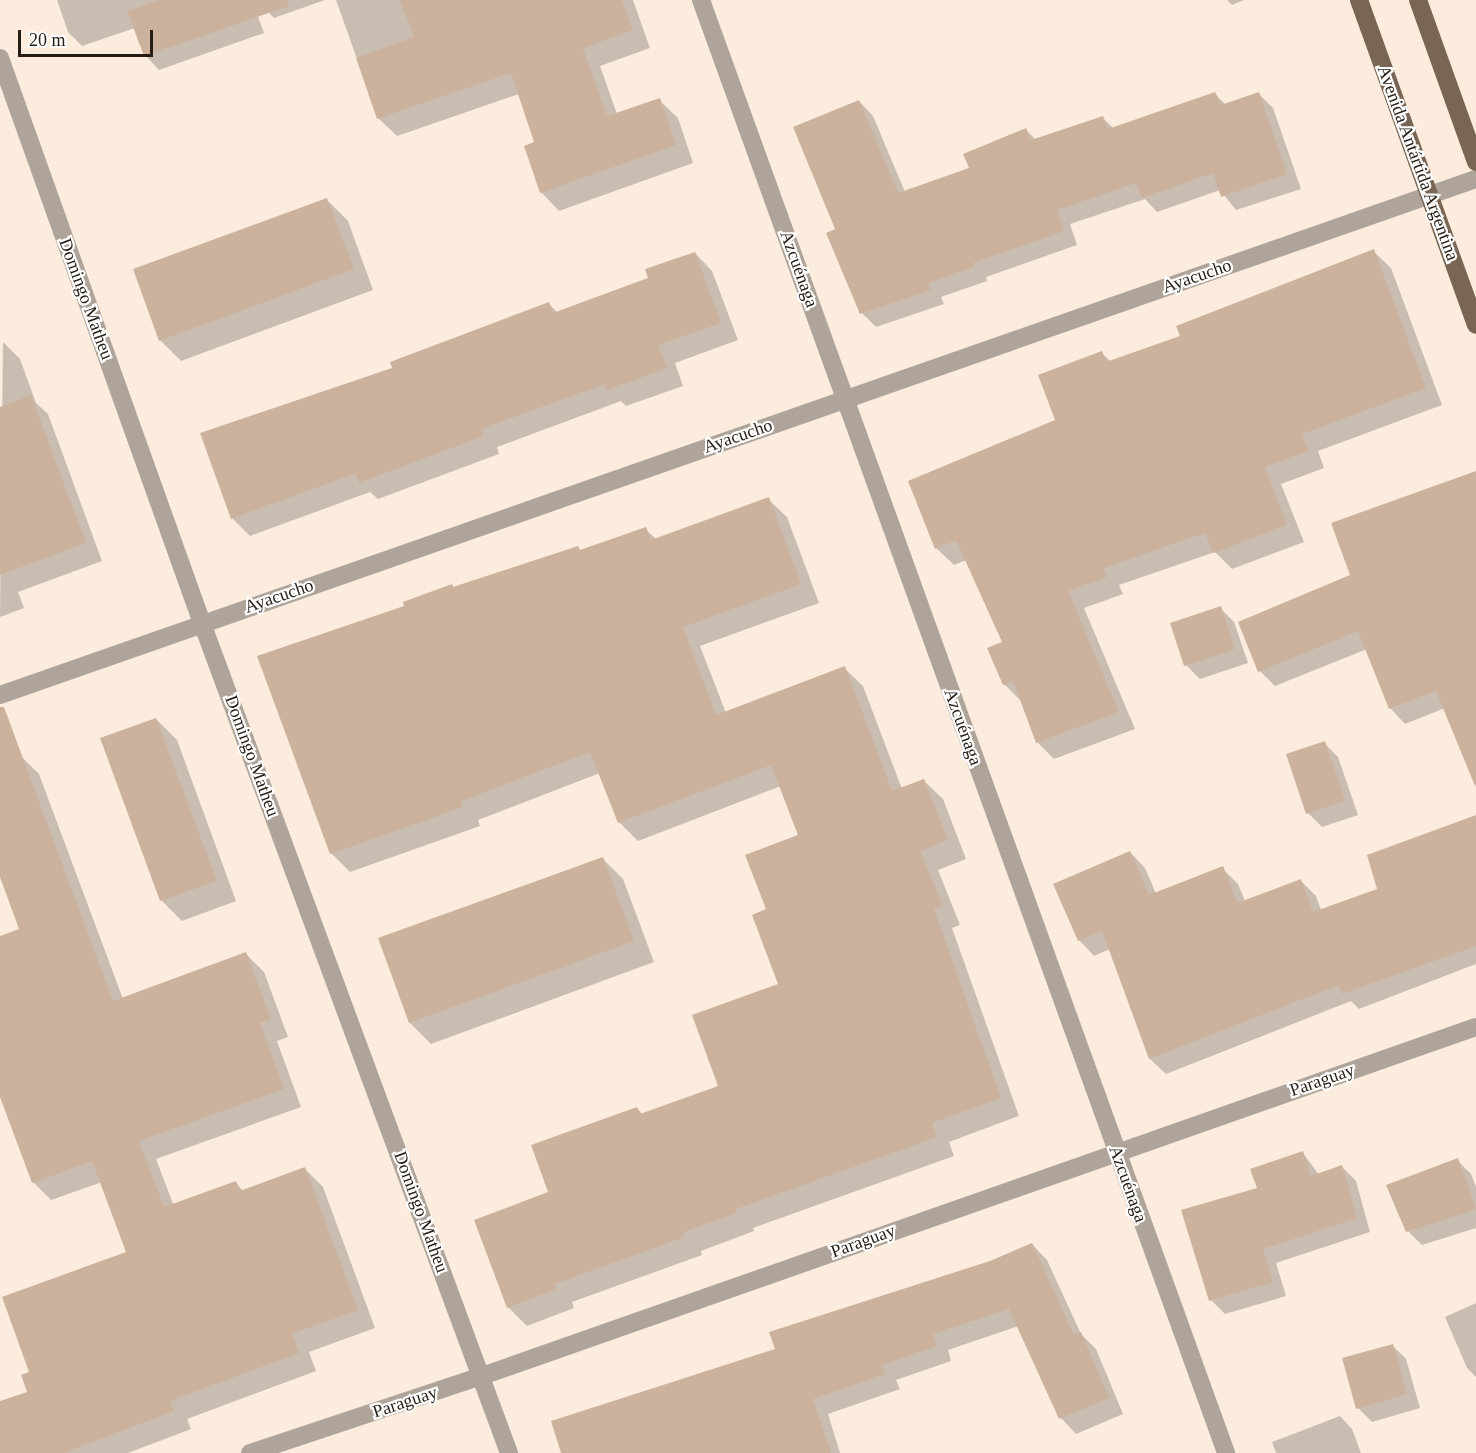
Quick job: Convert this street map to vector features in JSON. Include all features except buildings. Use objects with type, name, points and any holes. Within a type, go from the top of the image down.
[{"type":"main road","name":"Avenida Antártida Argentina","points":[[1359,0],[1476,325]]},
{"type":"main road","points":[[1418,0],[1476,162]]},
{"type":"street","name":"Azcuénaga","points":[[701,0],[1226,1453]]},
{"type":"street","name":"Domingo Matheu","points":[[0,58],[202,622],[509,1453]]},
{"type":"street","name":"Ayacucho","points":[[0,695],[202,622],[1476,179]]},
{"type":"street","name":"Paraguay","points":[[250,1453],[482,1376],[1116,1151],[1476,1027]]}]
